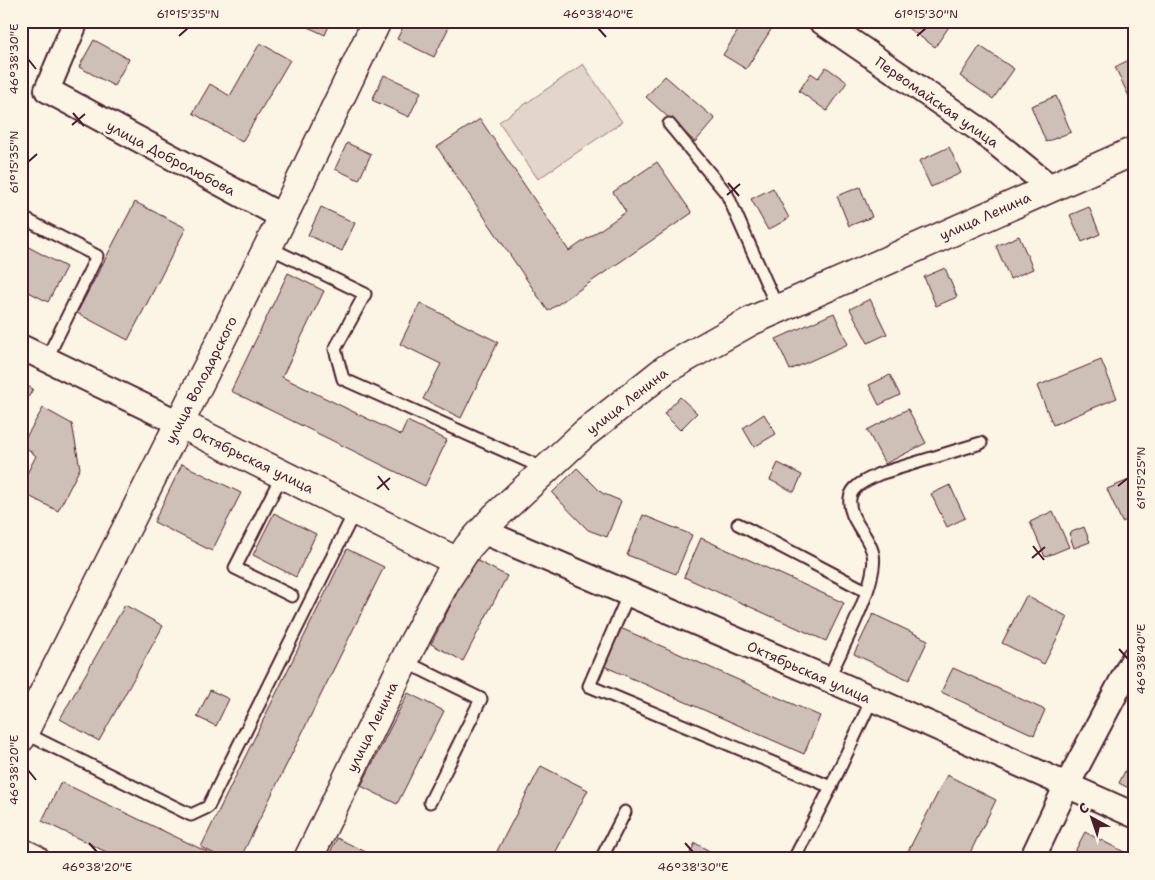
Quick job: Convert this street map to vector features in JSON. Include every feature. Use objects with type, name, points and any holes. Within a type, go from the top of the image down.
[{"type":"main road","name":"улица Володарского","points":[[22,734],[283,217],[377,21]]},
{"type":"main road","name":"улица Ленина","points":[[308,859],[404,662],[447,579],[458,562],[482,531],[584,434],[666,369],[751,320],[1134,151]]},
{"type":"main road","name":"Октябрьская улица","points":[[179,423],[458,562]]},
{"type":"main road","points":[[21,852],[35,859]]},
{"type":"street","name":"улица Добролюбова","points":[[76,21],[47,90],[283,217]]},
{"type":"street","name":"Первомайская улица","points":[[821,21],[980,130],[1050,187]]},
{"type":"street","name":"Октябрьская улица","points":[[21,347],[179,423]]},
{"type":"street","name":"Октябрьская улица","points":[[482,531],[629,593],[1134,815]]},
{"type":"street","points":[[1032,859],[1067,784],[1134,658]]},
{"type":"lane","points":[[668,124],[727,194],[778,309]]},
{"type":"lane","points":[[21,217],[98,256],[46,360]]},
{"type":"lane","points":[[268,247],[364,294],[335,349],[343,378],[547,470]]},
{"type":"lane","points":[[828,680],[859,613],[874,567],[874,555],[870,543],[852,514],[850,498],[854,490],[865,481],[879,474],[981,443]]},
{"type":"lane","points":[[282,475],[235,568],[292,596]]},
{"type":"lane","points":[[22,734],[191,815],[208,807],[355,511]]},
{"type":"lane","points":[[738,524],[866,591]]},
{"type":"lane","points":[[629,593],[589,686],[831,787]]},
{"type":"lane","points":[[404,662],[481,699],[430,802]]},
{"type":"lane","points":[[794,859],[831,787],[872,699]]},
{"type":"lane","points":[[602,859],[625,812]]},
{"type":"shaded area","points":[[583,64],[622,122],[538,179],[499,122]]},
{"type":"building","points":[[295,21],[331,21],[325,35]]},
{"type":"building","points":[[406,21],[452,21],[434,57],[397,39]]},
{"type":"building","points":[[744,21],[761,21],[772,28],[746,69],[723,55]]},
{"type":"building","points":[[903,21],[953,21],[935,47],[902,24]]},
{"type":"building","points":[[94,40],[129,59],[114,86],[79,67]]},
{"type":"building","points":[[260,43],[290,60],[242,142],[193,113],[210,84],[230,96]]},
{"type":"building","points":[[980,46],[1014,69],[993,99],[960,76]]},
{"type":"building","points":[[1134,58],[1134,107],[1115,67]]},
{"type":"building","points":[[826,67],[847,82],[827,111],[799,91],[811,73],[818,78]]},
{"type":"building","points":[[384,75],[421,92],[409,117],[372,100]]},
{"type":"building","points":[[665,76],[715,119],[695,142],[646,97]]},
{"type":"building","points":[[1056,96],[1071,132],[1046,142],[1031,106]]},
{"type":"building","points":[[480,119],[569,251],[626,212],[613,192],[657,162],[692,213],[548,311],[437,147]]},
{"type":"building","points":[[347,143],[371,154],[359,180],[335,169]]},
{"type":"building","points":[[949,147],[961,173],[931,187],[919,161]]},
{"type":"building","points":[[860,187],[872,217],[849,226],[837,196]]},
{"type":"building","points":[[773,188],[789,218],[768,230],[751,199]]},
{"type":"building","points":[[135,202],[186,228],[128,340],[77,313]]},
{"type":"building","points":[[321,207],[355,223],[342,251],[308,235]]},
{"type":"building","points":[[1089,207],[1100,234],[1082,242],[1070,215]]},
{"type":"building","points":[[1019,236],[1033,269],[1010,279],[996,246]]},
{"type":"building","points":[[21,243],[66,267],[48,302],[21,288]]},
{"type":"building","points":[[945,268],[957,297],[936,306],[924,277]]},
{"type":"building","points":[[288,273],[324,291],[282,377],[401,435],[407,421],[447,440],[425,486],[231,391]]},
{"type":"building","points":[[870,299],[887,334],[868,343],[850,309]]},
{"type":"building","points":[[420,303],[498,342],[461,418],[423,399],[441,364],[400,344]]},
{"type":"building","points":[[834,313],[848,344],[790,370],[776,339]]},
{"type":"building","points":[[1101,360],[1117,398],[1053,425],[1037,386]]},
{"type":"building","points":[[890,375],[900,395],[879,405],[869,385]]},
{"type":"building","points":[[21,383],[33,389],[21,410]]},
{"type":"building","points":[[680,397],[697,413],[680,430],[664,414]]},
{"type":"building","points":[[43,408],[72,424],[80,468],[58,511],[21,492],[21,485],[36,456],[22,444]]},
{"type":"building","points":[[908,409],[926,443],[885,464],[867,430]]},
{"type":"building","points":[[764,414],[776,434],[754,447],[743,428]]},
{"type":"building","points":[[778,463],[802,475],[794,492],[770,480]]},
{"type":"building","points":[[182,464],[241,493],[212,551],[154,522]]},
{"type":"building","points":[[577,468],[602,493],[621,501],[607,537],[588,530],[552,493]]},
{"type":"building","points":[[1134,478],[1134,517],[1122,522],[1107,489]]},
{"type":"building","points":[[950,485],[965,518],[947,527],[931,494]]},
{"type":"building","points":[[1053,511],[1069,547],[1045,557],[1030,522]]},
{"type":"building","points":[[274,513],[316,534],[296,577],[253,555]]},
{"type":"building","points":[[643,515],[692,535],[676,574],[627,555]]},
{"type":"building","points":[[1084,527],[1090,542],[1074,548],[1069,533]]},
{"type":"building","points":[[701,538],[844,603],[826,641],[684,577]]},
{"type":"building","points":[[347,549],[384,567],[240,859],[225,859],[201,847]]},
{"type":"building","points":[[474,559],[507,576],[463,661],[431,644]]},
{"type":"building","points":[[1026,596],[1068,617],[1044,664],[1002,643]]},
{"type":"building","points":[[125,605],[163,626],[99,741],[60,719]]},
{"type":"building","points":[[873,614],[928,640],[909,680],[854,654]]},
{"type":"building","points":[[616,626],[820,716],[804,754],[599,664]]},
{"type":"building","points":[[953,668],[1045,710],[1034,735],[941,692]]},
{"type":"building","points":[[210,690],[229,699],[216,726],[197,717]]},
{"type":"building","points":[[408,693],[444,711],[397,804],[361,786]]},
{"type":"building","points":[[1134,753],[1134,791],[1119,783]]},
{"type":"building","points":[[541,766],[588,790],[552,859],[513,859],[497,851]]},
{"type":"building","points":[[947,775],[996,800],[967,859],[904,859]]},
{"type":"building","points":[[61,782],[222,859],[121,859],[42,821]]},
{"type":"building","points":[[1085,832],[1130,855],[1128,859],[1071,859]]},
{"type":"building","points":[[337,838],[378,858],[327,859]]},
{"type":"building","points":[[695,843],[724,859],[687,859]]}]
